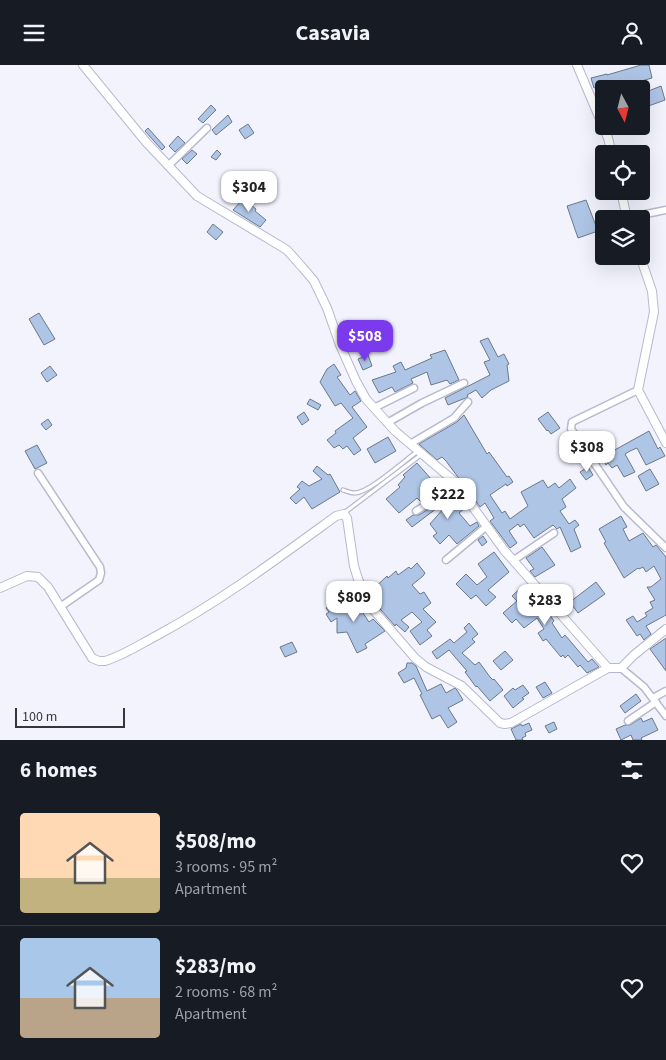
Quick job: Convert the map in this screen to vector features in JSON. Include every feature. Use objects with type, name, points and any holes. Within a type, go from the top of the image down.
[{"type":"street","points":[[82,65],[146,142],[197,196],[220,211],[265,235],[287,250],[303,268],[314,281],[327,308],[356,381],[366,399],[386,423],[454,481],[514,560],[608,668]]},
{"type":"street","points":[[577,65],[609,145]]},
{"type":"street","points":[[168,166],[207,128]]},
{"type":"street","points":[[650,213],[666,210]]},
{"type":"street","points":[[643,265],[652,291],[654,312],[638,390],[666,443]]},
{"type":"street","points":[[386,423],[464,383]]},
{"type":"street","points":[[374,408],[414,388]]},
{"type":"street","points":[[638,390],[572,422],[571,429],[624,507],[666,547]]},
{"type":"street","points":[[410,444],[454,418],[468,402]]},
{"type":"street","points":[[38,473],[100,567],[101,573],[99,579],[60,607]]},
{"type":"street","points":[[416,511],[430,503],[454,481]]},
{"type":"street","points":[[0,588],[27,576],[38,577],[48,587],[92,658],[98,661],[105,661],[173,627],[207,607],[242,585],[336,516],[344,514],[347,518],[354,566],[370,606],[414,658],[426,667],[462,686],[500,723],[511,723],[608,668],[622,668],[644,687],[666,716]]},
{"type":"street","points":[[446,560],[487,526]]},
{"type":"street","points":[[514,560],[554,533]]},
{"type":"street","points":[[622,668],[634,655],[666,629]]},
{"type":"street","points":[[628,721],[666,691]]},
{"type":"lane","points":[[343,490],[354,493],[362,492],[420,452]]},
{"type":"lane","points":[[344,514],[420,452]]},
{"type":"building","points":[[641,65],[649,65],[652,78],[645,80],[595,80],[594,88],[591,78]]},
{"type":"building","points":[[661,86],[665,100],[650,105],[650,90]]},
{"type":"building","points":[[211,105],[216,110],[203,123],[198,119]]},
{"type":"building","points":[[228,115],[232,122],[216,135],[212,130]]},
{"type":"building","points":[[248,124],[254,133],[245,139],[239,130]]},
{"type":"building","points":[[148,128],[165,147],[162,150],[145,131]]},
{"type":"building","points":[[178,136],[185,143],[175,152],[169,146]]},
{"type":"building","points":[[192,150],[197,154],[187,164],[182,159]]},
{"type":"building","points":[[217,150],[221,154],[216,160],[211,157]]},
{"type":"building","points":[[243,199],[266,220],[260,227],[233,210]]},
{"type":"building","points":[[586,200],[595,223],[595,232],[578,238],[567,206]]},
{"type":"building","points":[[213,224],[223,232],[216,240],[207,232]]},
{"type":"building","points":[[39,313],[55,339],[44,345],[29,319]]},
{"type":"building","points":[[488,338],[498,357],[504,354],[509,364],[507,365],[509,381],[491,390],[482,398],[476,390],[467,395],[468,397],[448,405],[445,398],[490,375],[484,362],[490,360],[480,341]]},
{"type":"building","points":[[445,350],[459,380],[450,384],[447,380],[431,385],[427,372],[411,379],[413,383],[395,392],[392,387],[379,393],[372,380],[396,372],[393,366],[401,362],[405,370],[432,358],[430,355]]},
{"type":"building","points":[[368,355],[372,366],[363,370],[358,359]]},
{"type":"building","points":[[334,364],[341,375],[337,377],[350,395],[355,391],[361,401],[352,407],[367,427],[353,438],[361,450],[354,455],[347,446],[343,449],[339,445],[334,448],[327,440],[336,433],[335,431],[353,418],[341,403],[335,406],[320,382],[327,369]]},
{"type":"building","points":[[50,366],[57,375],[47,382],[41,373]]},
{"type":"building","points":[[310,399],[321,405],[318,410],[307,404]]},
{"type":"building","points":[[304,412],[309,420],[302,425],[297,417]]},
{"type":"building","points":[[548,412],[560,428],[551,434],[538,419]]},
{"type":"building","points":[[464,415],[487,454],[489,452],[507,477],[509,476],[513,482],[507,486],[506,484],[490,495],[502,513],[505,511],[510,519],[528,506],[521,492],[543,480],[548,488],[555,483],[559,488],[570,479],[576,488],[562,499],[566,507],[560,511],[569,524],[575,520],[579,525],[574,529],[581,547],[571,552],[560,527],[557,529],[553,525],[534,538],[524,524],[520,527],[518,524],[509,531],[517,543],[510,548],[490,521],[494,518],[485,503],[480,507],[446,461],[442,457],[437,460],[419,444],[457,422]]},
{"type":"building","points":[[48,419],[52,425],[46,430],[41,424]]},
{"type":"building","points":[[649,431],[658,449],[660,447],[665,456],[646,465],[637,448],[630,451],[625,454],[635,472],[624,477],[617,465],[612,468],[608,463],[606,465],[602,457]]},
{"type":"building","points":[[388,437],[396,451],[375,463],[367,449]]},
{"type":"building","points":[[37,445],[47,463],[35,469],[25,451]]},
{"type":"building","points":[[417,463],[439,488],[421,502],[417,498],[399,513],[386,499],[400,487],[398,485],[405,477],[403,475]]},
{"type":"building","points":[[317,466],[328,475],[330,474],[340,492],[312,509],[304,497],[296,504],[290,498],[300,489],[297,487],[302,481],[309,486],[322,479],[313,471]]},
{"type":"building","points":[[588,467],[593,475],[586,480],[580,472]]},
{"type":"building","points":[[650,469],[659,484],[646,491],[638,476]]},
{"type":"building","points":[[452,490],[466,507],[459,513],[470,526],[477,522],[479,526],[457,544],[449,535],[440,544],[433,536],[437,533],[430,524],[444,508],[441,505],[412,527],[406,520],[432,507]]},
{"type":"building","points":[[621,516],[627,527],[623,529],[629,541],[643,533],[653,547],[656,545],[666,557],[666,615],[646,626],[651,634],[644,640],[640,634],[637,636],[626,620],[633,616],[637,622],[647,616],[645,613],[653,608],[650,602],[655,600],[647,587],[651,587],[661,579],[654,566],[646,572],[643,567],[638,568],[624,578],[604,543],[606,542],[599,529]]},
{"type":"building","points":[[483,536],[487,542],[482,546],[478,540]]},
{"type":"building","points":[[542,547],[555,565],[535,577],[530,571],[534,569],[526,558]]},
{"type":"building","points":[[494,552],[509,572],[488,590],[496,597],[486,606],[476,595],[471,599],[456,584],[466,574],[477,585],[487,577],[478,564]]},
{"type":"building","points":[[417,563],[425,573],[412,585],[420,594],[424,592],[431,603],[423,609],[436,622],[427,630],[432,636],[420,645],[410,631],[422,622],[412,612],[401,620],[409,627],[405,632],[396,624],[395,626],[375,603],[370,592],[387,576],[388,578],[396,571],[398,575],[409,567],[411,569]]},
{"type":"building","points":[[596,582],[605,594],[578,613],[570,602]]},
{"type":"building","points":[[523,586],[527,590],[530,588],[546,607],[554,621],[552,623],[562,638],[565,635],[588,662],[592,659],[599,667],[587,673],[580,665],[578,667],[568,655],[565,658],[563,655],[561,657],[546,639],[543,641],[538,633],[544,629],[537,618],[524,628],[516,619],[512,623],[503,613],[517,601],[512,596]]},
{"type":"building","points":[[344,596],[350,605],[355,601],[369,622],[373,619],[385,631],[365,644],[367,648],[357,653],[347,632],[337,633],[337,618],[331,622],[326,614],[329,612],[326,608]]},
{"type":"building","points":[[469,623],[478,634],[472,639],[475,642],[462,653],[475,665],[479,662],[503,690],[490,701],[476,687],[465,672],[467,671],[449,650],[437,659],[432,652],[450,639],[454,643],[467,632],[464,628]]},
{"type":"building","points":[[666,638],[666,671],[650,649]]},
{"type":"building","points":[[292,642],[297,652],[285,657],[280,647]]},
{"type":"building","points":[[505,651],[513,660],[501,670],[493,661]]},
{"type":"building","points":[[407,663],[412,663],[416,666],[427,691],[441,684],[446,693],[455,688],[457,690],[463,700],[448,708],[457,722],[448,728],[440,715],[432,719],[414,678],[404,683],[398,673],[406,668]]},
{"type":"building","points":[[545,682],[552,693],[543,698],[536,687]]},
{"type":"building","points":[[523,685],[529,693],[513,708],[504,696],[513,688],[515,690]]},
{"type":"building","points":[[636,694],[641,701],[625,713],[620,706]]},
{"type":"building","points":[[641,718],[643,722],[652,718],[658,730],[641,738],[642,740],[633,740],[631,735],[621,740],[616,729],[630,725]]},
{"type":"building","points":[[554,722],[557,729],[549,733],[545,726]]},
{"type":"building","points":[[529,723],[532,730],[525,733],[526,736],[522,738],[523,740],[516,740],[511,729],[521,724],[522,726]]}]
